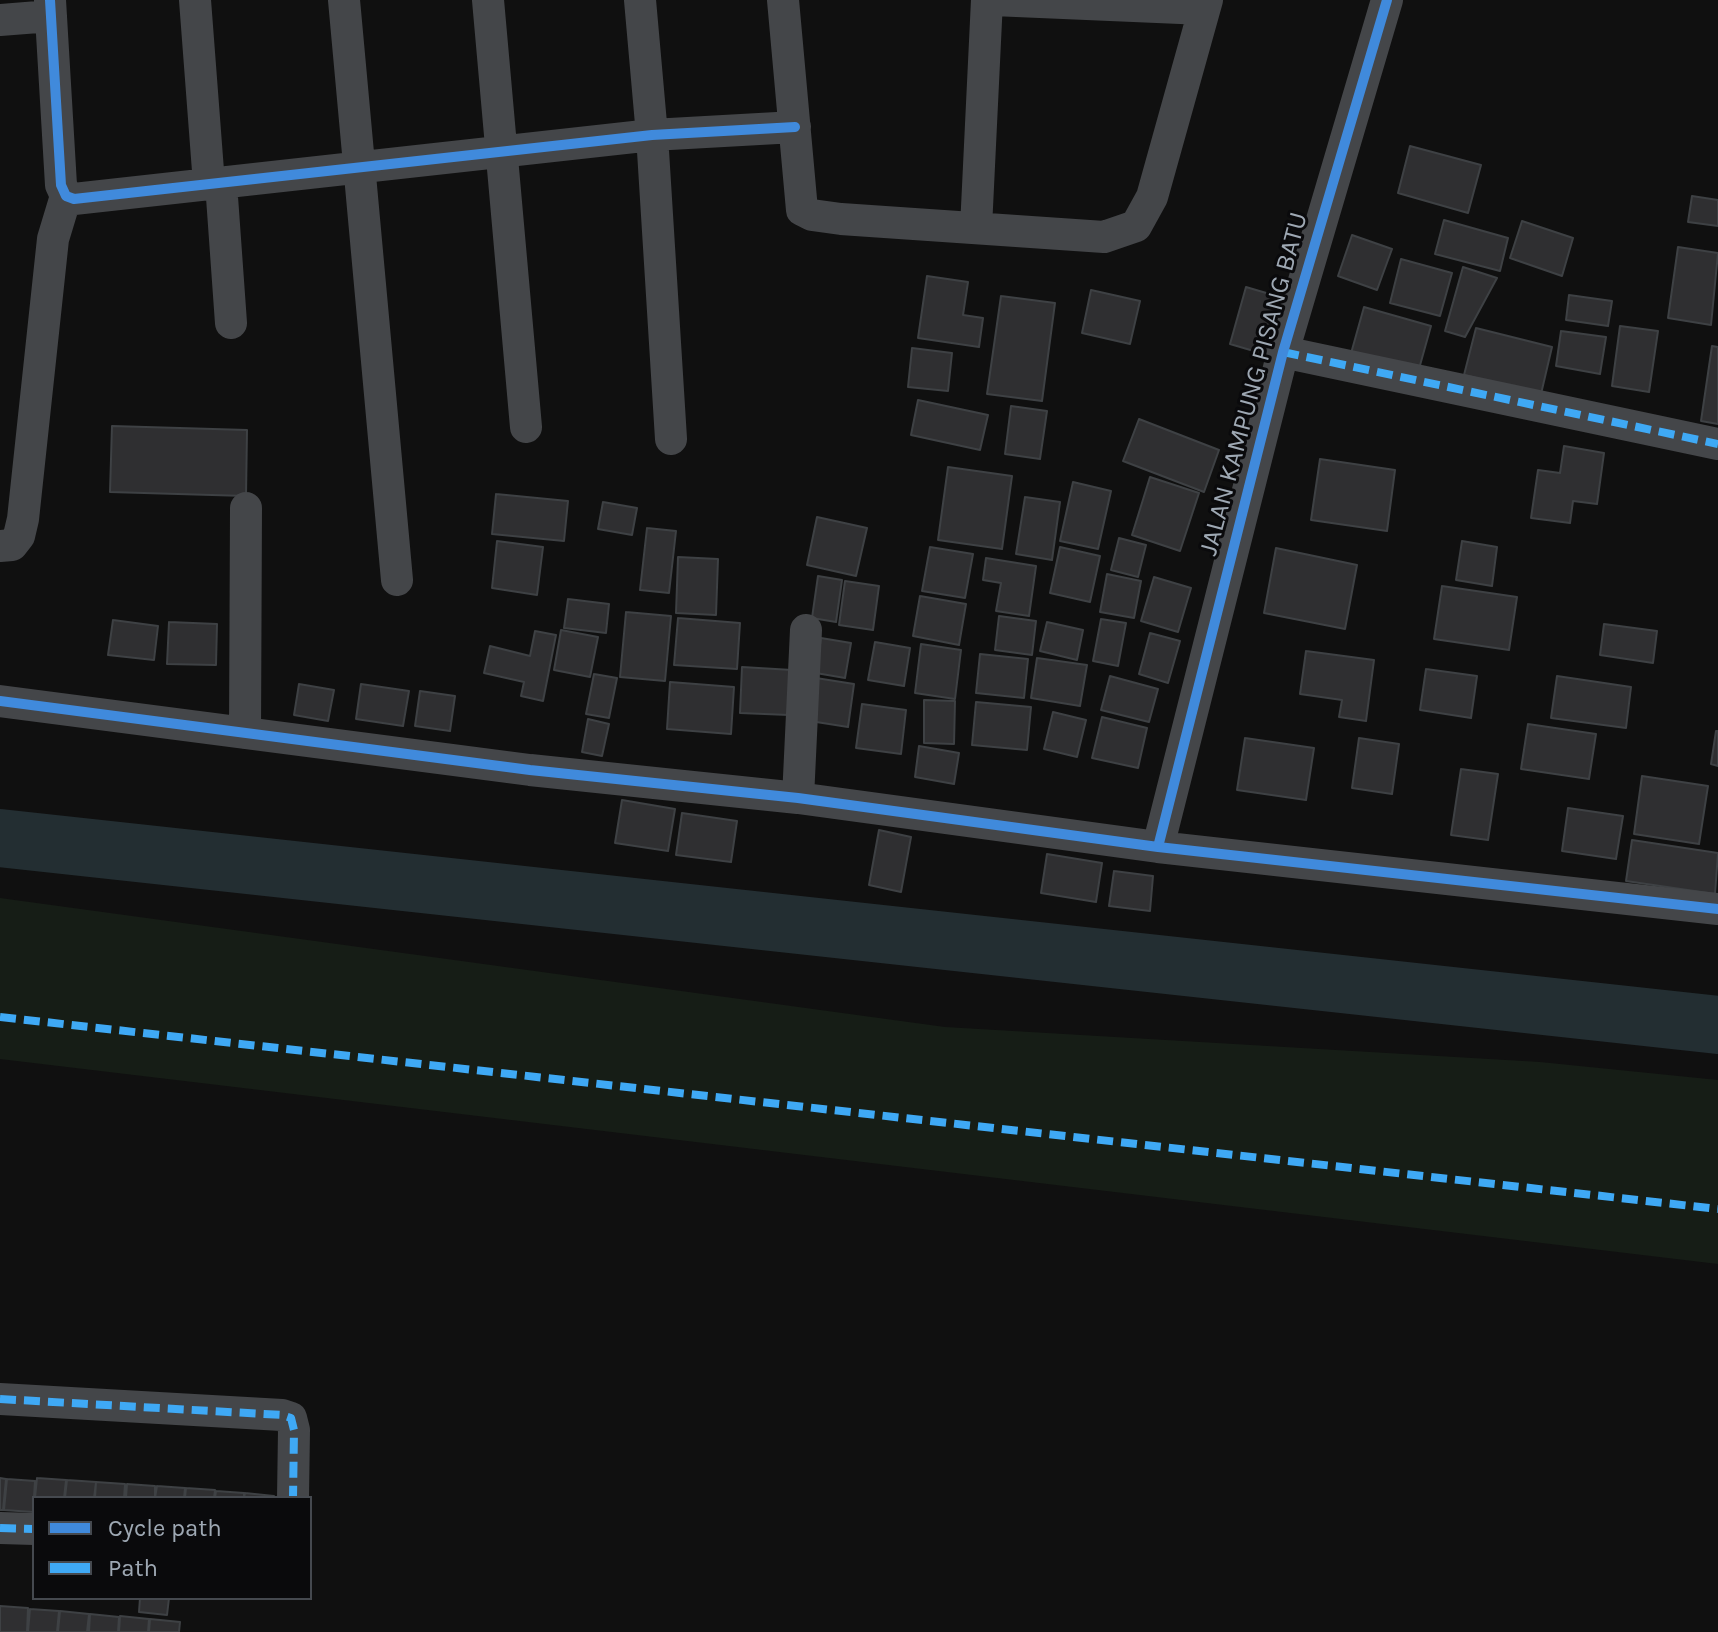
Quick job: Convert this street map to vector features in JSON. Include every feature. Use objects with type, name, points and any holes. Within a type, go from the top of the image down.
[{"type":"street","points":[[195,0],[231,323]]},
{"type":"street","points":[[344,0],[362,168],[397,580]]},
{"type":"street","points":[[488,0],[526,427]]},
{"type":"street","points":[[640,0],[652,135],[671,439]]},
{"type":"street","points":[[783,0],[802,210],[812,215],[976,228],[1104,237],[1136,226],[1152,197],[1206,5],[990,0],[976,228]]},
{"type":"street","name":"JALAN KAMPUNG PISANG BATU","points":[[1160,838],[1283,352],[1387,0]]},
{"type":"street","points":[[0,20],[50,8],[61,185],[66,196],[53,239],[23,519],[19,536],[12,545],[0,546]]},
{"type":"street","points":[[66,196],[74,199],[652,135],[795,127]]},
{"type":"street","points":[[1283,352],[1718,444]]},
{"type":"street","points":[[246,508],[246,709]]},
{"type":"street","points":[[800,781],[806,630]]},
{"type":"street","points":[[0,701],[246,709],[530,770],[800,781],[1160,838],[1718,909]]},
{"type":"street","points":[[0,1399],[282,1415],[291,1418],[294,1430],[293,1496]]},
{"type":"street","points":[[0,1528],[32,1529]]},
{"type":"shaded area","points":[[0,898],[945,1027],[1540,1062],[1718,1080],[1718,1264],[0,1059]]},
{"type":"building","points":[[1410,146],[1481,165],[1468,213],[1398,193]]},
{"type":"building","points":[[1692,196],[1718,200],[1718,226],[1688,222]]},
{"type":"building","points":[[1444,220],[1508,238],[1500,271],[1435,254]]},
{"type":"building","points":[[1522,221],[1573,238],[1562,276],[1510,258]]},
{"type":"building","points":[[1352,235],[1392,249],[1377,290],[1338,276]]},
{"type":"building","points":[[1678,247],[1718,253],[1711,325],[1668,318]]},
{"type":"building","points":[[1401,259],[1452,273],[1440,316],[1390,303]]},
{"type":"building","points":[[1463,267],[1497,278],[1465,337],[1445,331]]},
{"type":"building","points":[[927,276],[968,282],[963,315],[983,318],[979,347],[918,338]]},
{"type":"building","points":[[1246,287],[1290,300],[1274,357],[1230,344]]},
{"type":"building","points":[[1091,290],[1140,301],[1130,344],[1082,333]]},
{"type":"building","points":[[1569,295],[1612,301],[1608,326],[1566,320]]},
{"type":"building","points":[[1001,296],[1055,303],[1042,401],[987,394]]},
{"type":"building","points":[[1364,307],[1431,326],[1417,376],[1350,357]]},
{"type":"building","points":[[1620,326],[1658,331],[1649,392],[1612,386]]},
{"type":"building","points":[[1476,328],[1552,347],[1541,394],[1464,375]]},
{"type":"building","points":[[1561,331],[1606,337],[1600,374],[1556,366]]},
{"type":"building","points":[[1712,346],[1718,347],[1718,424],[1701,421]]},
{"type":"building","points":[[912,348],[952,353],[948,391],[908,387]]},
{"type":"building","points":[[918,400],[988,415],[980,450],[911,435]]},
{"type":"building","points":[[1011,406],[1047,411],[1040,459],[1005,454]]},
{"type":"building","points":[[1139,419],[1219,450],[1204,492],[1123,461]]},
{"type":"building","points":[[112,426],[247,430],[246,496],[110,492]]},
{"type":"building","points":[[1564,446],[1604,453],[1597,504],[1573,501],[1570,523],[1531,518],[1538,470],[1560,473]]},
{"type":"building","points":[[1320,459],[1395,470],[1387,531],[1311,520]]},
{"type":"building","points":[[948,467],[1012,476],[1002,549],[938,540]]},
{"type":"building","points":[[1150,477],[1199,493],[1180,551],[1132,535]]},
{"type":"building","points":[[1073,482],[1111,491],[1098,549],[1060,541]]},
{"type":"building","points":[[496,494],[568,501],[564,541],[492,534]]},
{"type":"building","points":[[1025,497],[1060,502],[1052,560],[1016,554]]},
{"type":"building","points":[[603,502],[637,508],[632,535],[598,529]]},
{"type":"building","points":[[817,517],[867,528],[856,576],[807,565]]},
{"type":"building","points":[[647,528],[676,531],[669,593],[640,590]]},
{"type":"building","points":[[1119,538],[1146,545],[1138,577],[1111,570]]},
{"type":"building","points":[[497,541],[543,547],[537,595],[492,588]]},
{"type":"building","points":[[1462,541],[1497,547],[1492,586],[1456,580]]},
{"type":"building","points":[[930,547],[973,554],[965,598],[922,591]]},
{"type":"building","points":[[1060,547],[1100,556],[1090,602],[1050,593]]},
{"type":"building","points":[[1276,548],[1357,565],[1345,629],[1264,613]]},
{"type":"building","points":[[678,557],[718,559],[716,615],[676,613]]},
{"type":"building","points":[[986,558],[1036,566],[1029,616],[996,611],[1001,583],[983,580]]},
{"type":"building","points":[[1107,574],[1141,581],[1134,618],[1100,612]]},
{"type":"building","points":[[818,576],[842,580],[836,622],[812,618]]},
{"type":"building","points":[[1154,577],[1191,588],[1178,632],[1141,621]]},
{"type":"building","points":[[845,581],[879,586],[873,630],[839,625]]},
{"type":"building","points":[[1442,586],[1517,597],[1509,650],[1434,639]]},
{"type":"building","points":[[920,596],[966,604],[959,645],[913,636]]},
{"type":"building","points":[[568,599],[609,604],[606,633],[564,628]]},
{"type":"building","points":[[626,612],[671,616],[665,681],[620,677]]},
{"type":"building","points":[[999,616],[1036,621],[1032,655],[995,650]]},
{"type":"building","points":[[678,618],[740,623],[737,669],[674,665]]},
{"type":"building","points":[[1101,619],[1126,623],[1118,666],[1093,661]]},
{"type":"building","points":[[113,620],[158,626],[154,660],[108,655]]},
{"type":"building","points":[[169,622],[217,624],[216,665],[167,664]]},
{"type":"building","points":[[1047,622],[1083,630],[1077,660],[1040,651]]},
{"type":"building","points":[[1604,624],[1657,631],[1653,663],[1600,655]]},
{"type":"building","points":[[561,630],[598,637],[590,677],[554,670]]},
{"type":"building","points":[[535,631],[556,635],[543,701],[521,696],[524,682],[484,673],[490,646],[530,656]]},
{"type":"building","points":[[1150,633],[1180,641],[1168,683],[1139,674]]},
{"type":"building","points":[[821,638],[851,643],[845,678],[816,673]]},
{"type":"building","points":[[875,642],[910,648],[904,686],[868,680]]},
{"type":"building","points":[[921,644],[961,650],[955,699],[915,693]]},
{"type":"building","points":[[1306,651],[1374,660],[1366,721],[1339,717],[1342,700],[1300,694]]},
{"type":"building","points":[[980,654],[1028,659],[1024,698],[976,693]]},
{"type":"building","points":[[1037,658],[1087,665],[1080,706],[1031,698]]},
{"type":"building","points":[[742,667],[792,670],[789,715],[740,713]]},
{"type":"building","points":[[1426,669],[1477,676],[1471,718],[1420,710]]},
{"type":"building","points":[[594,674],[617,678],[609,718],[586,714]]},
{"type":"building","points":[[1110,676],[1158,689],[1149,722],[1101,710]]},
{"type":"building","points":[[1557,676],[1631,687],[1626,728],[1551,718]]},
{"type":"building","points":[[816,678],[854,684],[848,727],[810,721]]},
{"type":"building","points":[[670,682],[734,687],[731,734],[667,729]]},
{"type":"building","points":[[299,684],[334,690],[328,721],[294,715]]},
{"type":"building","points":[[361,684],[409,691],[403,726],[356,719]]},
{"type":"building","points":[[420,691],[455,696],[450,731],[415,726]]},
{"type":"building","points":[[924,700],[955,701],[954,744],[924,743]]},
{"type":"building","points":[[976,702],[1031,707],[1027,750],[972,745]]},
{"type":"building","points":[[862,704],[906,710],[901,754],[856,748]]},
{"type":"building","points":[[1053,712],[1086,720],[1077,757],[1044,749]]},
{"type":"building","points":[[1102,717],[1147,728],[1138,768],[1092,758]]},
{"type":"building","points":[[588,719],[609,724],[602,756],[582,752]]},
{"type":"building","points":[[1528,724],[1596,734],[1589,779],[1521,769]]},
{"type":"building","points":[[1718,731],[1718,766],[1711,764]]},
{"type":"building","points":[[1245,738],[1314,748],[1306,800],[1237,790]]},
{"type":"building","points":[[1359,738],[1399,744],[1392,794],[1352,788]]},
{"type":"building","points":[[919,746],[959,753],[954,784],[915,777]]},
{"type":"building","points":[[1461,769],[1498,774],[1488,840],[1451,835]]},
{"type":"building","points":[[1642,776],[1708,786],[1699,844],[1634,834]]},
{"type":"building","points":[[622,800],[675,809],[668,851],[615,843]]},
{"type":"building","points":[[1568,808],[1623,816],[1616,859],[1562,851]]},
{"type":"building","points":[[682,813],[737,821],[731,862],[676,855]]},
{"type":"building","points":[[879,830],[911,837],[901,892],[869,885]]},
{"type":"building","points":[[1632,840],[1718,853],[1715,894],[1626,881]]},
{"type":"building","points":[[1047,854],[1102,863],[1096,902],[1041,893]]},
{"type":"building","points":[[1114,871],[1153,876],[1150,911],[1109,906]]},
{"type":"building","points":[[0,1478],[6,1479],[3,1510],[0,1510]]},
{"type":"building","points":[[37,1478],[66,1480],[64,1496],[35,1496]]},
{"type":"building","points":[[7,1479],[35,1481],[32,1512],[4,1510]]},
{"type":"building","points":[[67,1480],[96,1482],[94,1496],[65,1496]]},
{"type":"building","points":[[96,1482],[125,1484],[124,1496],[95,1496]]},
{"type":"building","points":[[127,1484],[155,1486],[155,1496],[126,1496]]},
{"type":"building","points":[[157,1486],[185,1488],[184,1496],[155,1496]]},
{"type":"building","points":[[186,1488],[215,1490],[214,1496],[185,1496]]},
{"type":"building","points":[[216,1491],[244,1493],[244,1496],[215,1496]]},
{"type":"building","points":[[245,1493],[274,1496],[244,1496]]},
{"type":"building","points":[[140,1600],[169,1600],[167,1615],[139,1612]]},
{"type":"building","points":[[0,1606],[28,1608],[27,1632],[0,1632]]},
{"type":"building","points":[[30,1609],[59,1611],[57,1632],[28,1632]]},
{"type":"building","points":[[60,1611],[89,1614],[87,1632],[58,1632]]},
{"type":"building","points":[[90,1614],[119,1617],[118,1632],[89,1632]]},
{"type":"building","points":[[120,1616],[149,1619],[148,1632],[119,1632]]},
{"type":"building","points":[[150,1619],[180,1622],[179,1632],[149,1632]]},
{"type":"waterway","points":[[0,838],[1718,1025]]},
{"type":"marked path","points":[[1283,352],[1718,444]]},
{"type":"marked path","points":[[0,1017],[1718,1209]]},
{"type":"marked path","points":[[0,1399],[282,1415],[291,1418],[294,1430],[293,1496]]},
{"type":"marked path","points":[[0,1528],[32,1529]]},
{"type":"cycle path","points":[[50,0],[61,185],[66,196],[74,199],[652,135],[795,127]]},
{"type":"cycle path","points":[[1158,847],[1283,352],[1387,0]]},
{"type":"cycle path","points":[[0,701],[530,770],[798,798],[1158,847],[1718,909]]}]
